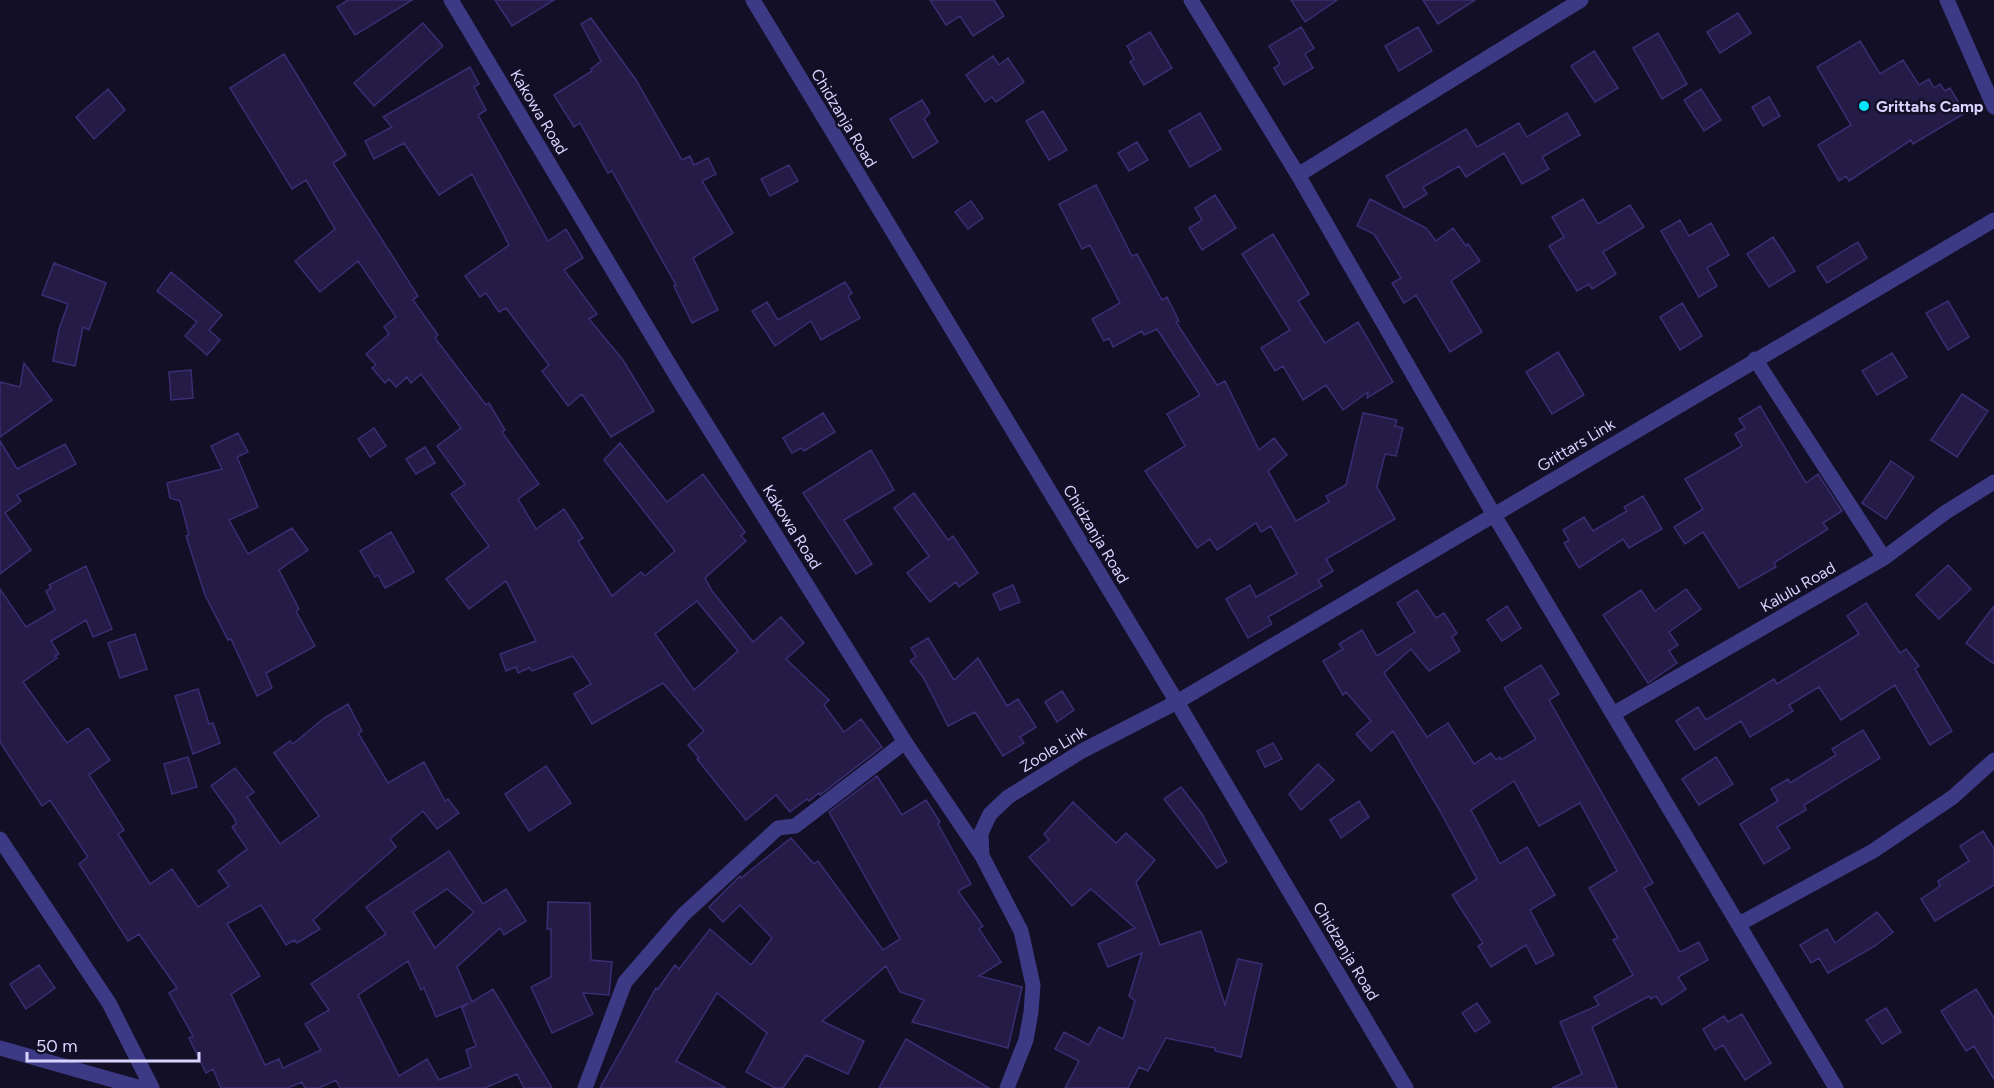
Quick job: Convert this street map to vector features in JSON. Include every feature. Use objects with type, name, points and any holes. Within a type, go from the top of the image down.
[{"type":"street","name":"Kakowa Road","points":[[451,0],[678,379],[905,742],[982,856],[1021,931],[1033,985],[1026,1040],[1007,1088]]},
{"type":"street","name":"Chidzanja Road","points":[[753,0],[1177,702],[1406,1088]]},
{"type":"street","points":[[1191,0],[1298,175],[1494,514],[1836,1088]]},
{"type":"street","points":[[1298,175],[1581,0]]},
{"type":"street","points":[[1947,0],[1994,107]]},
{"type":"street","name":"Grittars Link","points":[[1177,702],[1994,220]]},
{"type":"street","points":[[1755,359],[1884,558]]},
{"type":"street","name":"Kalulu Road","points":[[1613,714],[1884,558],[1946,512],[1994,482]]},
{"type":"street","name":"Zoole Link","points":[[982,856],[981,833],[990,814],[1008,797],[1082,751],[1177,702]]},
{"type":"street","points":[[585,1088],[625,982],[684,914],[778,828],[795,826],[905,742]]},
{"type":"street","points":[[1739,924],[1873,851],[1953,797],[1993,765]]},
{"type":"street","points":[[0,839],[110,1003],[152,1088]]},
{"type":"street","points":[[0,1048],[141,1088]]},
{"type":"building","points":[[348,0],[412,0],[355,35],[337,7]]},
{"type":"building","points":[[495,0],[554,0],[512,26]]},
{"type":"building","points":[[930,0],[994,0],[1004,16],[973,36],[960,16],[946,25]]},
{"type":"building","points":[[1291,0],[1337,0],[1305,22]]},
{"type":"building","points":[[1423,0],[1475,0],[1438,24]]},
{"type":"building","points":[[1738,13],[1751,33],[1720,53],[1707,32]]},
{"type":"building","points":[[591,18],[636,80],[682,160],[690,156],[694,165],[708,158],[716,174],[702,181],[733,233],[693,258],[718,310],[692,323],[674,286],[676,285],[612,171],[608,173],[580,123],[574,127],[554,95],[592,71],[591,69],[601,61],[581,24]]},
{"type":"building","points":[[423,23],[443,46],[374,106],[354,83]]},
{"type":"building","points":[[1301,27],[1314,48],[1305,54],[1313,68],[1284,85],[1274,68],[1280,64],[1269,46]]},
{"type":"building","points":[[1418,27],[1432,51],[1399,71],[1385,46]]},
{"type":"building","points":[[1150,32],[1172,68],[1144,85],[1130,62],[1134,59],[1127,46]]},
{"type":"building","points":[[1658,33],[1687,84],[1662,99],[1633,48]]},
{"type":"building","points":[[1860,41],[1880,74],[1903,60],[1919,85],[1929,79],[1934,88],[1940,84],[1945,91],[1950,88],[1965,113],[1913,144],[1911,140],[1849,181],[1846,176],[1839,181],[1818,145],[1851,125],[1817,67]]},
{"type":"building","points":[[1594,51],[1618,88],[1595,102],[1571,66]]},
{"type":"building","points":[[284,54],[346,155],[333,163],[418,296],[413,300],[438,335],[435,338],[486,405],[489,403],[505,430],[502,432],[539,484],[518,499],[536,529],[564,509],[583,538],[578,541],[612,596],[641,572],[645,576],[675,551],[604,460],[620,443],[667,502],[703,474],[745,532],[741,536],[746,541],[705,578],[712,591],[753,642],[781,617],[804,643],[786,659],[829,700],[824,705],[844,732],[861,719],[882,747],[820,795],[819,793],[809,801],[807,799],[790,812],[776,795],[746,820],[688,745],[704,731],[663,683],[592,724],[574,694],[591,684],[573,656],[532,671],[529,668],[518,673],[516,667],[506,671],[500,654],[536,641],[506,581],[469,609],[446,579],[489,546],[451,494],[465,484],[437,446],[461,428],[421,374],[411,383],[407,377],[396,387],[389,379],[385,383],[372,368],[376,365],[366,354],[389,334],[384,327],[396,317],[358,261],[320,292],[295,261],[335,229],[306,180],[292,189],[230,88]],"holes":[[[697,601],[738,651],[694,690],[655,634]]]},
{"type":"building","points":[[993,56],[999,65],[1008,58],[1024,82],[996,102],[992,97],[985,102],[966,75]]},
{"type":"building","points":[[470,67],[479,84],[474,87],[486,110],[478,115],[548,241],[566,229],[583,258],[564,270],[597,314],[589,319],[623,360],[654,411],[611,437],[582,394],[568,406],[542,371],[549,365],[506,308],[499,312],[486,293],[480,297],[465,276],[509,245],[472,174],[439,195],[404,143],[374,159],[365,141],[392,127],[383,117]]},
{"type":"building","points":[[108,89],[125,110],[94,139],[76,117]]},
{"type":"building","points":[[1701,89],[1721,120],[1704,131],[1684,100]]},
{"type":"building","points":[[1769,97],[1780,116],[1763,126],[1752,107]]},
{"type":"building","points":[[922,100],[930,113],[924,119],[938,142],[913,158],[890,119]]},
{"type":"building","points":[[1043,111],[1067,150],[1049,160],[1026,121]]},
{"type":"building","points":[[1200,113],[1221,149],[1190,167],[1169,131]]},
{"type":"building","points":[[1567,113],[1580,135],[1542,157],[1549,169],[1522,184],[1504,153],[1466,177],[1459,166],[1423,187],[1427,194],[1404,208],[1386,176],[1466,129],[1477,147],[1519,123],[1527,137]]},
{"type":"building","points":[[1137,142],[1148,160],[1129,171],[1118,153]]},
{"type":"building","points":[[789,165],[798,181],[770,196],[761,179]]},
{"type":"building","points":[[1096,185],[1132,256],[1137,254],[1162,300],[1167,297],[1179,321],[1176,322],[1217,385],[1225,381],[1259,450],[1274,438],[1287,455],[1268,471],[1296,521],[1329,502],[1326,496],[1346,485],[1363,413],[1397,420],[1395,426],[1403,428],[1396,456],[1385,454],[1377,487],[1395,519],[1326,559],[1333,571],[1318,580],[1322,586],[1268,617],[1272,624],[1248,638],[1226,599],[1250,585],[1256,597],[1297,574],[1271,526],[1261,532],[1256,523],[1217,550],[1210,539],[1197,548],[1145,471],[1185,446],[1167,414],[1200,395],[1157,329],[1144,335],[1142,331],[1113,347],[1109,338],[1104,341],[1092,319],[1120,303],[1090,245],[1082,249],[1059,204]]},
{"type":"building","points":[[1215,195],[1236,228],[1202,250],[1189,228],[1202,220],[1195,208]]},
{"type":"building","points":[[1370,199],[1426,228],[1436,241],[1453,228],[1466,246],[1468,244],[1480,261],[1451,281],[1482,332],[1450,352],[1416,295],[1404,303],[1392,283],[1401,278],[1374,234],[1357,226]]},
{"type":"building","points":[[1583,199],[1598,224],[1630,205],[1644,227],[1603,252],[1616,274],[1592,289],[1589,284],[1577,291],[1549,246],[1564,237],[1552,217]]},
{"type":"building","points":[[971,201],[983,218],[968,229],[955,212]]},
{"type":"building","points":[[1680,220],[1689,236],[1711,223],[1729,255],[1707,268],[1717,286],[1699,297],[1661,231]]},
{"type":"building","points":[[1273,234],[1309,294],[1298,301],[1325,343],[1358,322],[1393,382],[1367,398],[1368,392],[1343,410],[1326,385],[1303,400],[1283,366],[1275,371],[1261,348],[1290,330],[1242,254]]},
{"type":"building","points":[[1773,237],[1795,271],[1769,287],[1747,254]]},
{"type":"building","points":[[1858,242],[1867,258],[1827,283],[1817,267]]},
{"type":"building","points":[[54,263],[106,283],[89,330],[83,327],[75,366],[53,361],[59,329],[68,304],[42,295]]},
{"type":"building","points":[[171,272],[222,315],[209,330],[220,340],[207,355],[185,336],[197,322],[157,291]]},
{"type":"building","points":[[845,282],[852,293],[848,296],[860,318],[821,340],[811,321],[775,346],[752,311],[767,302],[778,320]]},
{"type":"building","points":[[1948,301],[1969,337],[1948,350],[1926,313]]},
{"type":"building","points":[[1682,303],[1702,336],[1680,350],[1660,317]]},
{"type":"building","points":[[1558,352],[1584,395],[1552,414],[1526,372]]},
{"type":"building","points":[[1892,353],[1907,377],[1877,395],[1862,371]]},
{"type":"building","points":[[24,363],[52,400],[0,437],[0,382],[20,387]]},
{"type":"building","points":[[191,370],[193,398],[171,400],[169,372]]},
{"type":"building","points":[[1962,394],[1988,411],[1957,457],[1931,440]]},
{"type":"building","points":[[1760,406],[1806,483],[1818,474],[1842,511],[1823,523],[1828,529],[1774,563],[1776,567],[1739,588],[1703,532],[1685,544],[1674,527],[1703,509],[1685,479],[1742,446],[1735,434],[1745,428],[1739,419]]},
{"type":"building","points":[[823,413],[835,432],[804,451],[801,448],[792,453],[783,438]]},
{"type":"building","points":[[374,428],[386,446],[370,457],[358,439]]},
{"type":"building","points":[[238,433],[248,452],[237,457],[258,507],[229,520],[248,554],[292,528],[308,550],[279,570],[299,609],[296,611],[315,646],[266,673],[272,688],[257,696],[231,639],[228,640],[205,595],[186,536],[189,535],[180,501],[170,498],[167,483],[222,469],[211,446]]},
{"type":"building","points":[[0,441],[17,469],[65,444],[76,464],[17,495],[21,501],[5,513],[31,550],[0,574]]},
{"type":"building","points":[[425,447],[435,463],[416,474],[406,459]]},
{"type":"building","points":[[871,450],[894,490],[844,520],[872,564],[856,574],[803,493]]},
{"type":"building","points":[[1891,461],[1914,477],[1886,519],[1862,503]]},
{"type":"building","points":[[914,493],[948,540],[953,536],[978,573],[959,587],[956,582],[930,602],[907,573],[929,556],[894,508]]},
{"type":"building","points":[[1643,496],[1662,529],[1629,548],[1623,539],[1579,568],[1564,543],[1569,540],[1563,530],[1584,517],[1593,531],[1627,511],[1624,507]]},
{"type":"building","points":[[391,532],[414,572],[385,588],[378,575],[375,577],[360,551]]},
{"type":"building","points":[[1948,565],[1971,589],[1939,619],[1916,595]]},
{"type":"building","points":[[86,566],[112,629],[93,637],[86,620],[51,641],[59,654],[55,656],[57,658],[23,682],[67,743],[88,728],[110,760],[89,775],[124,830],[118,834],[150,884],[172,869],[198,907],[229,886],[218,871],[247,849],[232,827],[236,824],[235,819],[211,786],[235,768],[254,792],[247,797],[280,844],[319,816],[274,753],[290,741],[293,744],[324,718],[348,704],[362,731],[358,733],[388,783],[424,762],[445,801],[448,799],[459,813],[437,829],[423,811],[390,839],[396,847],[313,920],[320,929],[297,943],[294,940],[286,945],[261,905],[227,924],[260,976],[231,994],[265,1065],[279,1059],[283,1068],[321,1050],[305,1024],[329,1010],[311,984],[386,934],[366,907],[449,851],[483,904],[506,889],[526,921],[504,935],[500,928],[457,967],[472,1002],[493,989],[552,1088],[524,1088],[517,1074],[485,1088],[340,1088],[336,1080],[319,1088],[305,1088],[302,1082],[288,1088],[221,1088],[213,1069],[206,1073],[189,1038],[193,1036],[169,993],[177,988],[139,934],[128,941],[79,864],[88,857],[50,800],[42,806],[0,742],[0,589],[26,627],[55,610],[46,591],[51,588],[49,585]],"holes":[[[447,889],[474,912],[435,948],[413,912]],[[408,961],[421,990],[424,988],[436,1017],[469,1003],[462,1008],[476,1046],[466,1050],[471,1067],[439,1080],[427,1059],[399,1076],[358,995]]]},
{"type":"building","points":[[1013,585],[1020,602],[1000,610],[993,594]]},
{"type":"building","points":[[1686,589],[1701,609],[1669,632],[1678,645],[1669,651],[1677,663],[1648,683],[1603,615],[1641,590],[1655,611]]},
{"type":"building","points":[[1417,590],[1436,618],[1444,613],[1457,633],[1452,637],[1460,651],[1429,671],[1411,649],[1384,673],[1427,737],[1448,723],[1474,764],[1491,753],[1496,760],[1500,757],[1501,760],[1536,739],[1504,688],[1541,665],[1559,694],[1549,700],[1653,883],[1644,888],[1680,952],[1699,942],[1708,960],[1678,977],[1686,989],[1662,1005],[1656,996],[1651,999],[1649,996],[1592,1027],[1617,1088],[1552,1088],[1582,1074],[1560,1022],[1599,1005],[1594,997],[1633,975],[1613,940],[1618,938],[1589,888],[1617,871],[1580,803],[1539,826],[1514,781],[1471,810],[1500,864],[1527,847],[1555,895],[1530,910],[1554,955],[1536,964],[1526,945],[1491,967],[1478,946],[1483,943],[1452,895],[1477,879],[1440,811],[1393,731],[1371,751],[1356,734],[1371,721],[1346,692],[1343,695],[1323,661],[1343,649],[1339,644],[1362,630],[1377,656],[1415,632],[1397,603]]},
{"type":"building","points":[[1866,603],[1900,653],[1906,649],[1919,666],[1915,669],[1952,731],[1930,745],[1895,685],[1841,720],[1819,687],[1789,705],[1793,711],[1750,737],[1741,721],[1695,750],[1676,721],[1698,707],[1706,720],[1774,679],[1777,684],[1859,634],[1847,616]]},
{"type":"building","points":[[1507,606],[1521,628],[1502,641],[1487,620]]},
{"type":"building","points":[[1994,606],[1994,664],[1966,643]]},
{"type":"building","points":[[135,634],[147,669],[120,678],[108,643]]},
{"type":"building","points":[[928,638],[954,680],[978,658],[1007,706],[1018,699],[1036,727],[1020,737],[1024,743],[1003,756],[975,712],[948,726],[923,677],[910,661],[916,657],[911,648]]},
{"type":"building","points":[[198,689],[209,724],[213,723],[220,743],[193,754],[175,696]]},
{"type":"building","points":[[1062,691],[1074,710],[1057,722],[1045,702]]},
{"type":"building","points":[[1863,730],[1880,758],[1804,805],[1806,810],[1777,827],[1790,848],[1764,864],[1740,824],[1778,801],[1771,789],[1788,779],[1790,783],[1836,755],[1832,749]]},
{"type":"building","points":[[1273,743],[1282,759],[1265,767],[1257,751]]},
{"type":"building","points":[[188,757],[197,787],[172,794],[164,764]]},
{"type":"building","points":[[1716,757],[1733,784],[1699,805],[1682,779]]},
{"type":"building","points":[[1318,764],[1334,780],[1301,810],[1289,794]]},
{"type":"building","points":[[546,766],[571,803],[529,831],[505,794]]},
{"type":"building","points":[[877,776],[902,815],[926,800],[940,822],[938,824],[971,884],[958,891],[983,926],[979,929],[1001,962],[979,976],[1022,987],[1008,1048],[912,1022],[924,1000],[900,992],[886,966],[822,1021],[864,1041],[848,1074],[806,1055],[783,1088],[775,1088],[746,1072],[767,1033],[717,993],[676,1061],[726,1088],[600,1088],[656,988],[658,989],[675,965],[679,969],[710,929],[751,965],[772,938],[740,905],[723,922],[709,907],[740,876],[741,878],[791,838],[814,864],[818,861],[883,950],[900,939],[829,812]]},
{"type":"building","points":[[1181,787],[1202,814],[1227,862],[1217,868],[1164,799]]},
{"type":"building","points":[[1359,801],[1369,817],[1341,838],[1330,820]]},
{"type":"building","points":[[1073,802],[1116,843],[1126,833],[1155,860],[1136,882],[1160,945],[1201,931],[1225,1005],[1238,959],[1262,964],[1241,1057],[1215,1051],[1215,1048],[1166,1038],[1148,1071],[1139,1067],[1128,1088],[1065,1088],[1079,1061],[1055,1049],[1064,1032],[1089,1045],[1099,1027],[1123,1039],[1135,1001],[1129,996],[1142,953],[1108,967],[1098,944],[1135,928],[1091,889],[1072,906],[1029,857],[1049,840],[1044,834]]},
{"type":"building","points":[[1983,831],[1994,849],[1994,885],[1935,921],[1921,899],[1940,886],[1938,881],[1969,861],[1960,846]]},
{"type":"building","points":[[548,902],[590,903],[591,960],[612,962],[609,995],[583,993],[593,1014],[552,1033],[531,987],[551,977],[551,929],[547,929]]},
{"type":"building","points":[[1877,912],[1893,932],[1875,946],[1828,973],[1819,958],[1811,963],[1800,945],[1827,929],[1835,943]]},
{"type":"building","points":[[39,965],[55,988],[26,1009],[10,984]]},
{"type":"building","points":[[1976,989],[1994,1018],[1994,1079],[1974,1046],[1966,1051],[1941,1011]]},
{"type":"building","points":[[1477,1003],[1490,1022],[1475,1032],[1462,1013]]},
{"type":"building","points":[[1886,1008],[1901,1032],[1882,1044],[1866,1020]]},
{"type":"building","points":[[1742,1014],[1771,1063],[1745,1080],[1723,1045],[1715,1050],[1703,1029],[1724,1016],[1728,1022]]},
{"type":"building","points":[[906,1039],[989,1088],[879,1088]]},
{"type":"place","name":"Grittahs Camp","points":[[1864,106]]}]
